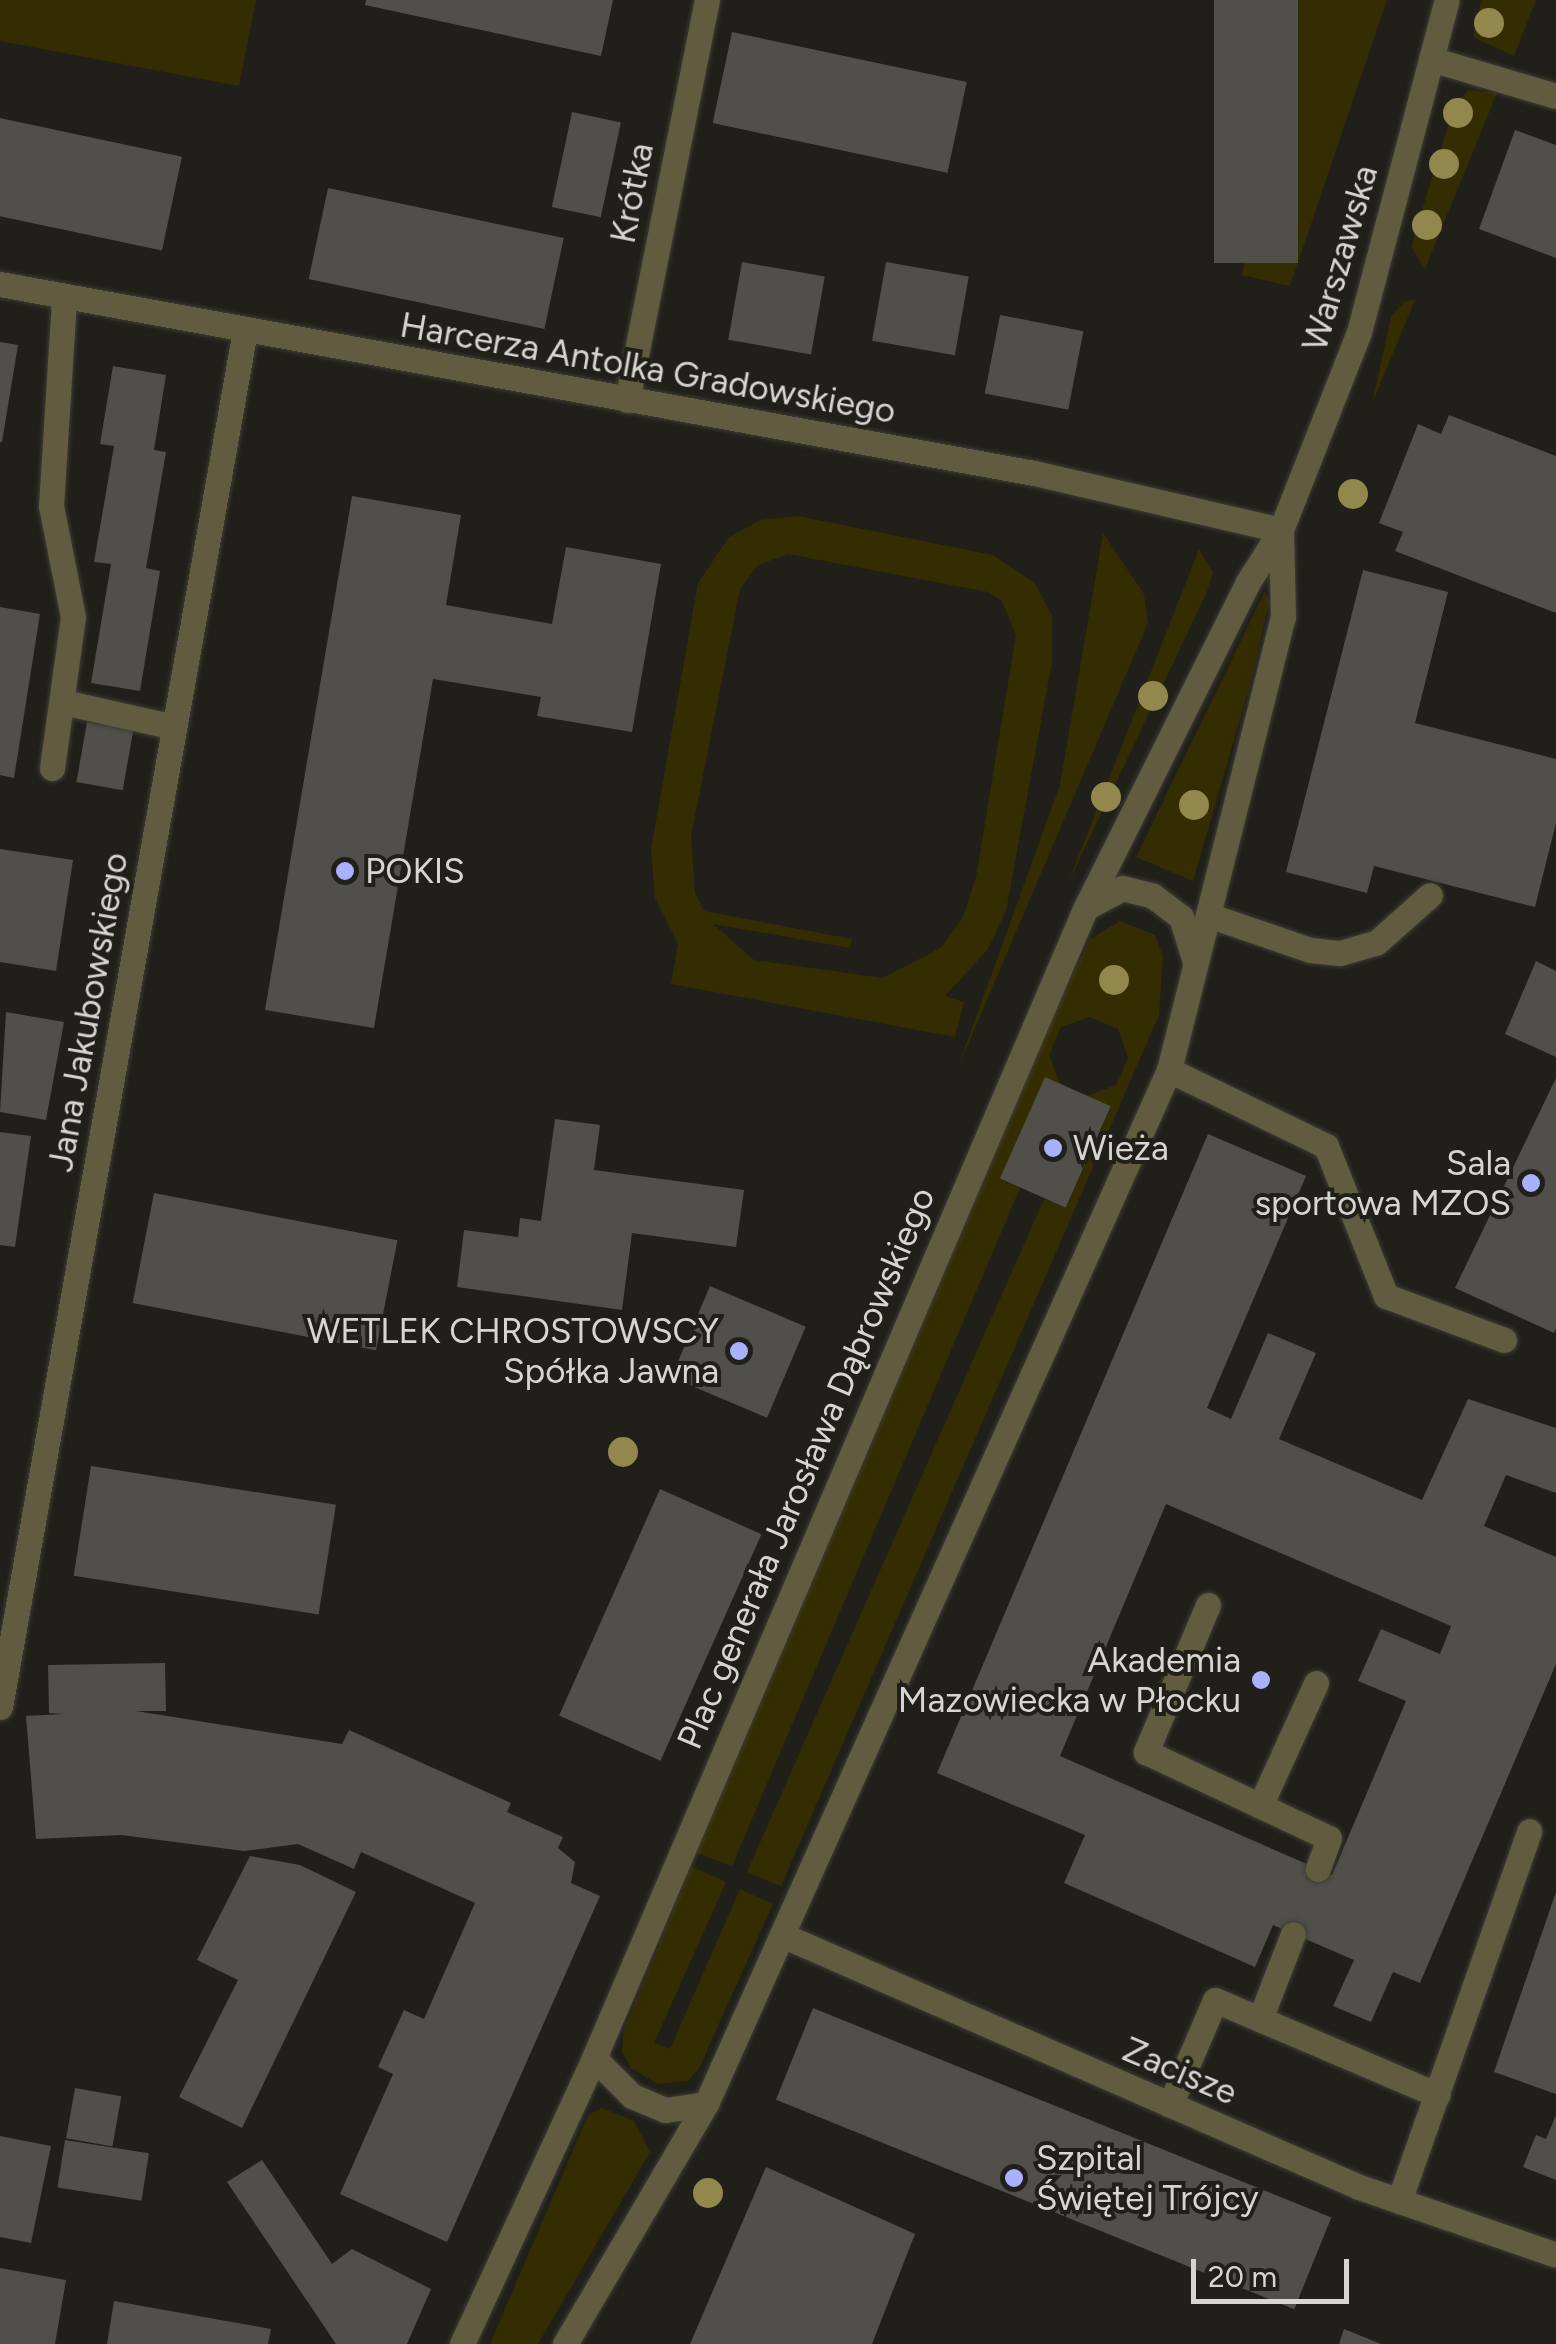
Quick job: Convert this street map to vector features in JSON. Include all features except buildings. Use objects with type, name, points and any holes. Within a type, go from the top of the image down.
[{"type":"street","name":"Krótka","points":[[627,400],[707,0]]},
{"type":"street","name":"Warszawska","points":[[1282,530],[1359,332],[1447,0]]},
{"type":"street","points":[[1431,59],[1556,96]]},
{"type":"street","name":"Harcerza Antolka Gradowskiego","points":[[0,284],[1034,473],[1282,530]]},
{"type":"street","points":[[52,768],[73,617],[51,506],[64,297]]},
{"type":"street","name":"Jana Jakubowskiego","points":[[0,1707],[245,330]]},
{"type":"street","points":[[565,2344],[706,2104],[1169,1070],[1283,617],[1282,530]]},
{"type":"street","name":"Plac generała Jarosława Dąbrowskiego","points":[[462,2344],[594,2058],[1086,908],[1248,582],[1282,530]]},
{"type":"street","points":[[63,702],[174,726]]},
{"type":"street","points":[[1086,908],[1122,888],[1154,896],[1181,917],[1196,972]]},
{"type":"street","points":[[1208,915],[1310,950],[1340,953],[1376,942],[1430,895]]},
{"type":"street","points":[[1169,1070],[1326,1146],[1386,1296],[1504,1340]]},
{"type":"street","points":[[1208,1605],[1146,1752],[1330,1838],[1318,1869]]},
{"type":"street","points":[[1260,1806],[1316,1683]]},
{"type":"street","points":[[1398,2200],[1530,1832]]},
{"type":"street","points":[[1260,2019],[1293,1934]]},
{"type":"street","name":"Zacisze","points":[[782,1935],[1398,2200],[1556,2255]]},
{"type":"street","points":[[1170,2104],[1215,2000],[1438,2095]]},
{"type":"street","points":[[594,2058],[603,2074],[632,2096],[665,2110],[706,2104]]},
{"type":"shaded area","points":[[0,0],[256,0],[239,86],[0,41]]},
{"type":"shaded area","points":[[1298,0],[1387,0],[1290,286],[1242,275]]},
{"type":"shaded area","points":[[1481,0],[1536,0],[1514,56],[1473,37]]},
{"type":"shaded area","points":[[1469,90],[1497,93],[1425,269],[1412,248],[1414,236],[1455,103]]},
{"type":"shaded area","points":[[1415,300],[1372,404],[1391,317],[1405,301]]},
{"type":"shaded area","points":[[798,516],[993,555],[1035,583],[1052,616],[1052,662],[1006,911],[988,949],[945,996],[964,1002],[955,1037],[671,984],[678,944],[655,898],[651,849],[698,583],[728,538],[760,520]],"holes":[[[788,554],[988,592],[1002,601],[1016,635],[976,877],[963,917],[942,947],[883,978],[754,960],[713,924],[850,948],[852,939],[704,911],[695,893],[691,836],[740,589],[758,565]]]},
{"type":"shaded area","points":[[1103,533],[1144,594],[1148,623],[957,1070],[1060,785]]},
{"type":"shaded area","points":[[1199,549],[1213,572],[1207,592],[1068,883]]},
{"type":"shaded area","points":[[1265,591],[1269,602],[1252,678],[1193,881],[1136,857]]},
{"type":"shaded area","points":[[1120,921],[1155,935],[1163,956],[1159,1015],[781,1886],[747,1872],[1044,1199],[1066,1208],[1111,1107],[1087,1096],[1116,1085],[1128,1058],[1118,1029],[1090,1017],[1061,1027],[1049,1055],[1060,1084],[1045,1078],[1000,1179],[1020,1188],[732,1866],[696,1853],[1054,1012],[1090,939]]},
{"type":"shaded area","points":[[691,1866],[726,1882],[654,2043],[670,2049],[740,1889],[773,1904],[699,2068],[688,2081],[658,2084],[631,2068],[622,2051],[623,2033]]},
{"type":"shaded area","points":[[602,2108],[634,2121],[650,2152],[538,2344],[490,2344],[588,2115]]},
{"type":"place","name":"POKIS","points":[[345,871]]},
{"type":"place","name":"Wieża","points":[[1053,1148]]},
{"type":"place","name":"Sala sportowa MZOS","points":[[1531,1183]]},
{"type":"place","name":"WETLEK CHROSTOWSCY Spółka Jawna","points":[[739,1351]]},
{"type":"place","name":"Akademia Mazowiecka w Płocku","points":[[1261,1680]]},
{"type":"place","name":"Szpital Świętej Trójcy","points":[[1014,2178]]}]
